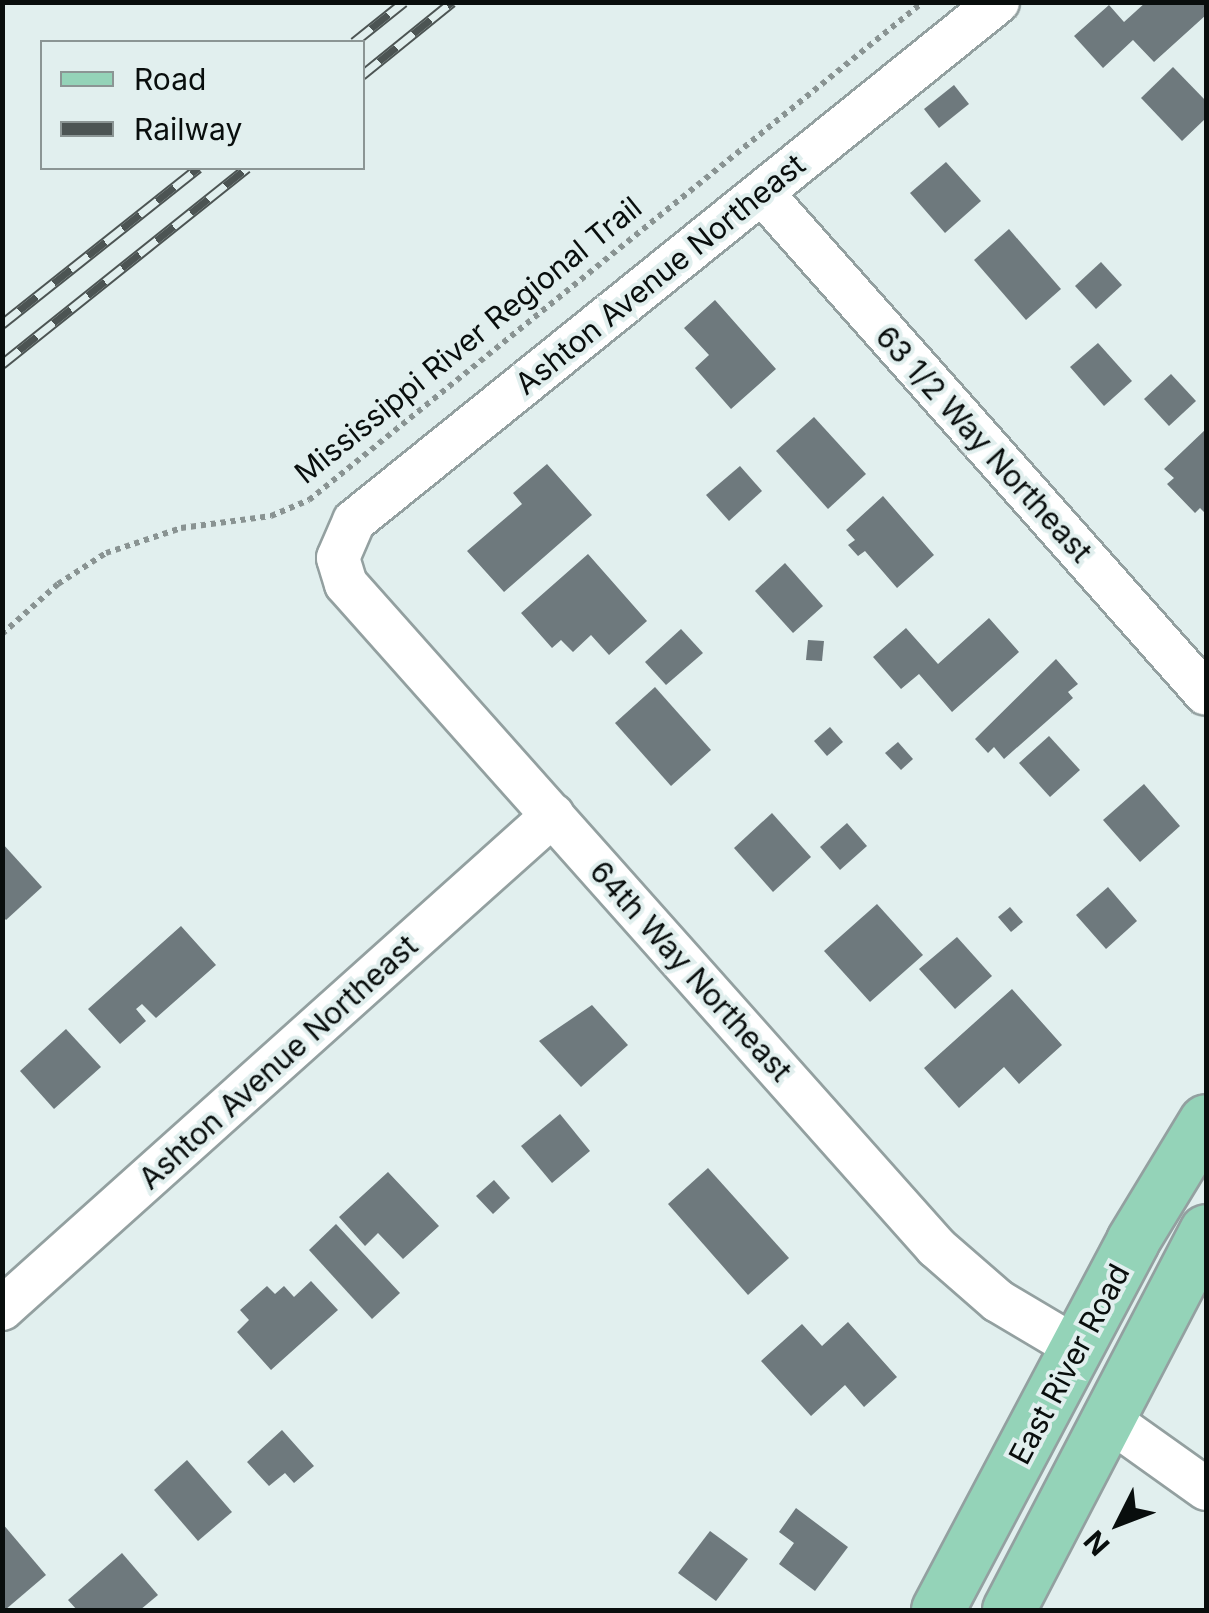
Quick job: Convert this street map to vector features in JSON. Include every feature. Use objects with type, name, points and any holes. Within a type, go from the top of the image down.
[{"type":"main road","name":"East River Road","points":[[938,1610],[1133,1241],[1206,1121]]},
{"type":"main road","name":"East River Road","points":[[1009,1610],[1206,1231]]},
{"type":"street","name":"Ashton Avenue Northeast","points":[[338,558],[354,520],[998,2]]},
{"type":"street","name":"63 1/2 Way Northeast","points":[[762,193],[1206,694]]},
{"type":"street","name":"64th Way Northeast","points":[[338,558],[346,584],[936,1247],[998,1300],[1079,1348]]},
{"type":"street","name":"Ashton Avenue Northeast","points":[[2,1309],[553,816]]},
{"type":"street","points":[[1108,1419],[1206,1489]]},
{"type":"path","name":"Mississippi River Regional Trail","points":[[2,634],[106,553],[180,528],[272,516],[308,500],[923,2]]},
{"type":"building","points":[[1146,2],[1206,2],[1206,15],[1154,62],[1133,40],[1103,68],[1074,36],[1109,5],[1124,22]]},
{"type":"building","points":[[1173,67],[1206,101],[1206,118],[1182,141],[1141,98]]},
{"type":"building","points":[[954,85],[969,104],[939,128],[924,109]]},
{"type":"building","points":[[946,162],[981,201],[945,233],[910,193]]},
{"type":"building","points":[[1009,229],[1061,289],[1026,320],[974,260]]},
{"type":"building","points":[[1101,262],[1122,285],[1096,309],[1075,286]]},
{"type":"building","points":[[715,300],[776,369],[731,409],[695,368],[709,355],[684,328]]},
{"type":"building","points":[[1098,343],[1132,381],[1104,406],[1070,367]]},
{"type":"building","points":[[1171,374],[1196,401],[1169,426],[1144,399]]},
{"type":"building","points":[[814,417],[866,474],[828,509],[776,451]]},
{"type":"building","points":[[1206,429],[1206,514],[1200,508],[1195,513],[1167,484],[1174,478],[1164,469]]},
{"type":"building","points":[[547,464],[592,515],[504,592],[467,551],[522,504],[513,493]]},
{"type":"building","points":[[740,466],[762,491],[729,521],[706,495]]},
{"type":"building","points":[[883,496],[934,555],[897,588],[865,551],[858,556],[848,545],[855,540],[846,530]]},
{"type":"building","points":[[588,554],[647,621],[609,655],[591,635],[573,652],[561,640],[552,648],[521,613]]},
{"type":"building","points":[[785,563],[823,606],[793,633],[755,591]]},
{"type":"building","points":[[989,618],[1019,652],[952,712],[919,674],[901,689],[873,657],[906,628],[938,664]]},
{"type":"building","points":[[681,629],[703,653],[666,685],[645,662]]},
{"type":"building","points":[[808,640],[824,641],[822,661],[806,660]]},
{"type":"building","points":[[1056,659],[1078,684],[1068,692],[1073,698],[1004,759],[994,747],[988,753],[975,739]]},
{"type":"building","points":[[655,687],[711,750],[671,786],[615,723]]},
{"type":"building","points":[[830,727],[843,742],[827,756],[814,741]]},
{"type":"building","points":[[1049,736],[1080,770],[1050,797],[1019,763]]},
{"type":"building","points":[[898,742],[913,759],[901,770],[885,753]]},
{"type":"building","points":[[1144,784],[1180,826],[1140,862],[1103,820]]},
{"type":"building","points":[[772,813],[811,857],[773,892],[734,848]]},
{"type":"building","points":[[847,823],[867,846],[840,870],[820,847]]},
{"type":"building","points":[[2,843],[42,887],[6,920],[2,916]]},
{"type":"building","points":[[1108,887],[1137,921],[1106,949],[1076,915]]},
{"type":"building","points":[[877,904],[923,955],[870,1002],[824,951]]},
{"type":"building","points":[[1010,907],[1023,922],[1011,932],[998,917]]},
{"type":"building","points":[[181,926],[216,965],[156,1018],[142,1004],[136,1009],[146,1021],[120,1044],[88,1009]]},
{"type":"building","points":[[957,937],[992,976],[955,1009],[919,969]]},
{"type":"building","points":[[1012,989],[1062,1045],[1019,1084],[1004,1067],[959,1108],[924,1068]]},
{"type":"building","points":[[592,1005],[628,1045],[581,1087],[539,1041]]},
{"type":"building","points":[[66,1029],[101,1067],[54,1109],[20,1071]]},
{"type":"building","points":[[560,1114],[590,1151],[552,1183],[521,1146]]},
{"type":"building","points":[[708,1168],[789,1258],[748,1295],[668,1204]]},
{"type":"building","points":[[388,1172],[439,1226],[403,1259],[378,1233],[365,1246],[339,1217]]},
{"type":"building","points":[[494,1180],[510,1198],[493,1214],[476,1196]]},
{"type":"building","points":[[336,1224],[400,1293],[372,1319],[309,1250]]},
{"type":"building","points":[[311,1281],[338,1310],[271,1370],[237,1332],[249,1320],[240,1310],[267,1286],[275,1294],[284,1286],[294,1297]]},
{"type":"building","points":[[848,1322],[897,1377],[864,1407],[845,1385],[811,1416],[761,1361],[802,1324],[822,1346]]},
{"type":"building","points":[[282,1430],[314,1466],[294,1483],[285,1473],[269,1486],[247,1462]]},
{"type":"building","points":[[187,1460],[232,1512],[198,1541],[154,1490]]},
{"type":"building","points":[[796,1508],[848,1547],[815,1591],[779,1564],[794,1543],[779,1532]]},
{"type":"building","points":[[2,1523],[46,1575],[5,1610],[2,1610]]},
{"type":"building","points":[[710,1531],[748,1559],[716,1601],[678,1573]]},
{"type":"building","points":[[122,1553],[158,1595],[140,1610],[77,1610],[68,1600]]},
{"type":"railway","points":[[356,40],[404,2]]},
{"type":"railway","points":[[365,73],[452,2]]},
{"type":"railway","points":[[2,324],[195,170]]},
{"type":"railway","points":[[2,364],[244,170]]}]
